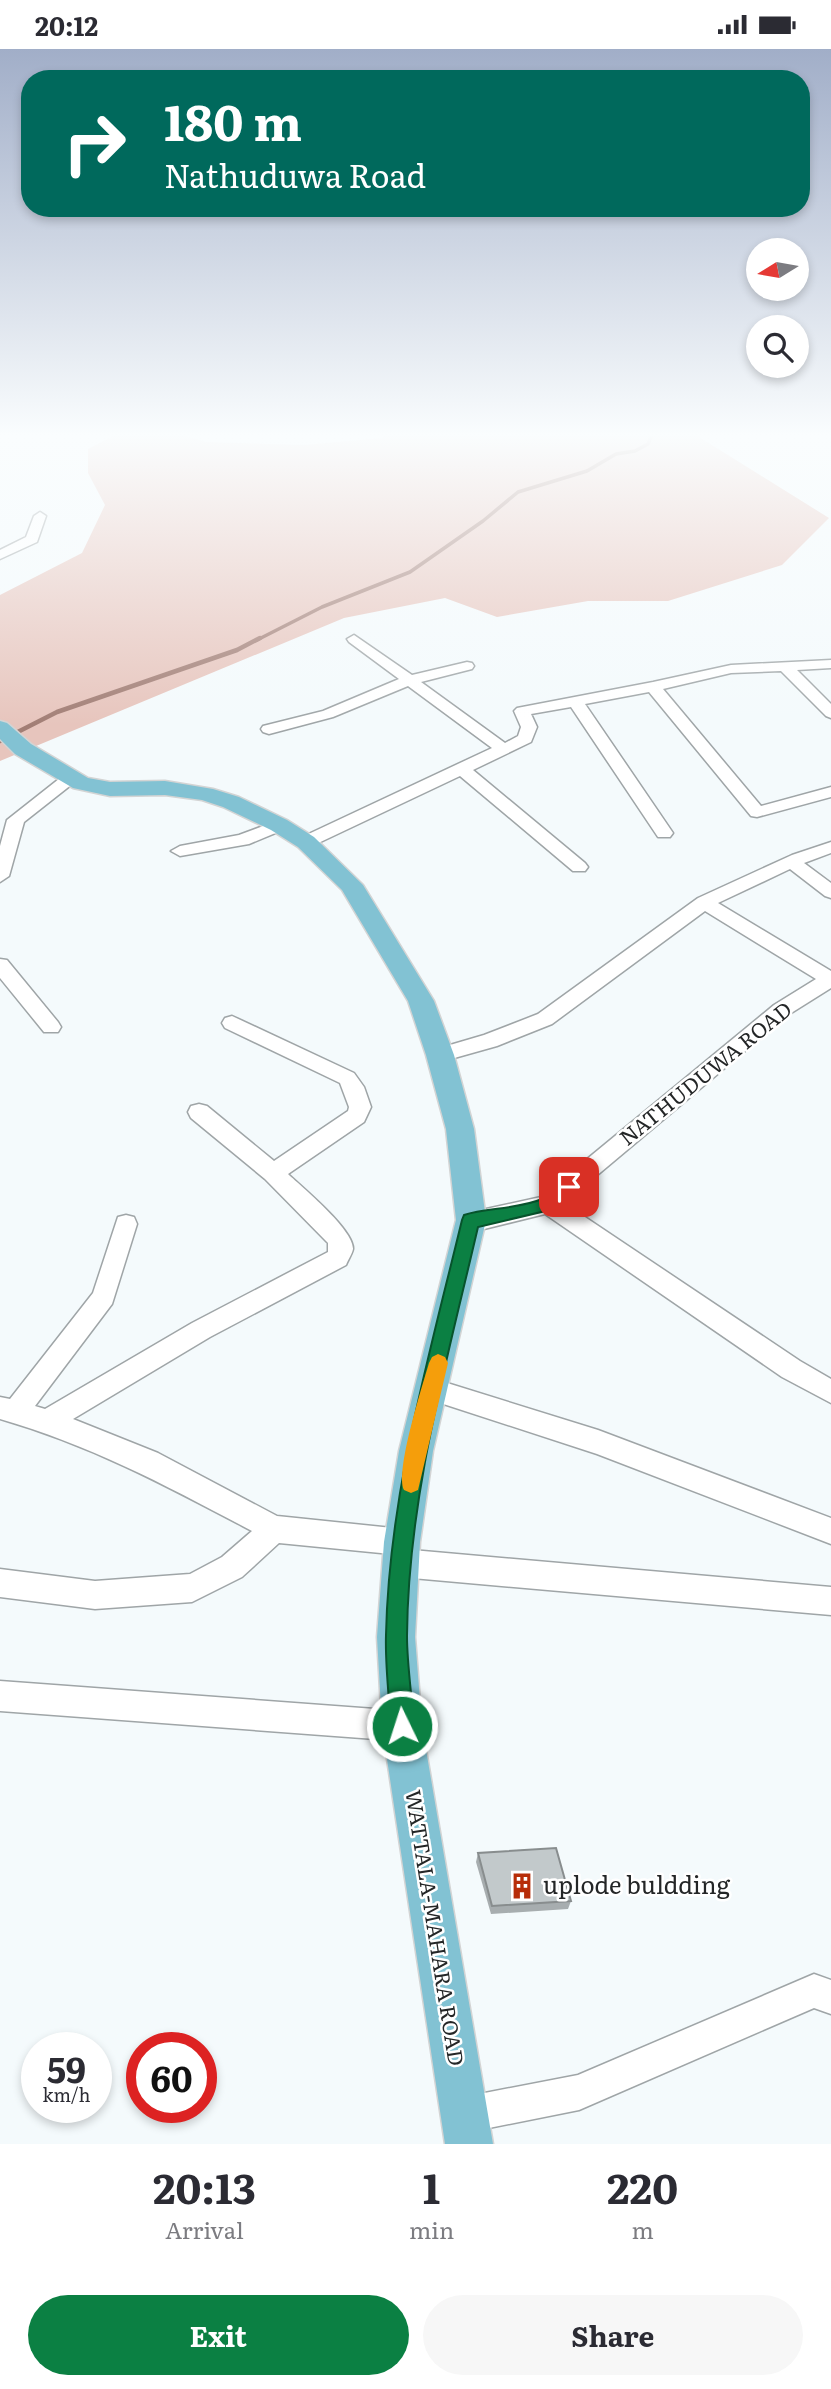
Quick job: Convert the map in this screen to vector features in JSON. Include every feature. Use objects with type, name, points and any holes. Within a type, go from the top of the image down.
[{"type":"main road","name":"WATTALA-MAHARA ROAD","points":[[12,738],[71,778],[93,787],[165,788],[205,794],[231,802],[293,833],[351,885],[421,1001],[440,1055],[460,1129],[471,1220],[416,1451],[402,1552],[396,1637],[402,1726],[466,2129]]},
{"type":"street","points":[[0,555],[32,539],[35,530]]},
{"type":"street","points":[[354,639],[503,749]]},
{"type":"street","points":[[180,852],[293,833],[461,768],[525,739],[529,727],[522,711],[653,687],[731,669],[831,664]]},
{"type":"street","points":[[270,729],[328,714],[409,680],[467,666]]},
{"type":"street","points":[[785,667],[824,701],[831,713]]},
{"type":"street","points":[[653,687],[757,812],[831,792]]},
{"type":"street","points":[[575,701],[664,833]]},
{"type":"street","points":[[461,768],[579,867]]},
{"type":"street","points":[[0,876],[16,820],[71,778]]},
{"type":"street","points":[[440,1055],[490,1041],[545,1019],[704,902],[831,847]]},
{"type":"street","points":[[792,862],[831,892]]},
{"type":"street","points":[[704,902],[831,979]]},
{"type":"street","points":[[0,965],[51,1027]]},
{"type":"street","name":"NATHUDUWA ROAD","points":[[471,1220],[484,1220],[548,1204],[781,1010],[831,979]]},
{"type":"street","points":[[232,1023],[347,1078],[354,1087],[360,1107],[355,1116],[273,1173]]},
{"type":"street","points":[[47,1420],[201,1330],[338,1258],[341,1249],[339,1239],[273,1173],[199,1112]]},
{"type":"street","points":[[548,1204],[791,1369],[831,1392]]},
{"type":"street","points":[[126,1224],[104,1297],[7,1410],[47,1420],[149,1462],[274,1529],[402,1552],[831,1601]]},
{"type":"street","points":[[430,1389],[598,1442],[831,1531]]},
{"type":"street","points":[[0,1583],[95,1595],[192,1588],[232,1567],[274,1529]]},
{"type":"street","points":[[0,1696],[402,1726]]},
{"type":"street","points":[[466,2129],[579,2092],[814,1991],[831,1997]]},
{"type":"shaded area","points":[[93,530],[817,530],[782,565],[668,601],[588,601],[497,617],[445,598],[344,618],[0,761],[0,595],[82,553]]},
{"type":"building","name":"uplode buldding","points":[[556,1848],[571,1901],[492,1906],[478,1853]]},
{"type":"waterway","points":[[257,640],[322,607],[410,572],[470,530]]},
{"type":"waterway","points":[[0,741],[57,712],[237,650],[260,638]]},
{"type":"slow traffic","points":[[411,1484],[416,1451],[438,1363]]},
{"type":"place","name":"uplode buldding","points":[[522,1886]]},
{"type":"route","points":[[402,1726],[396,1637],[402,1542],[416,1451],[471,1220],[484,1220],[548,1204],[569,1187]]}]
